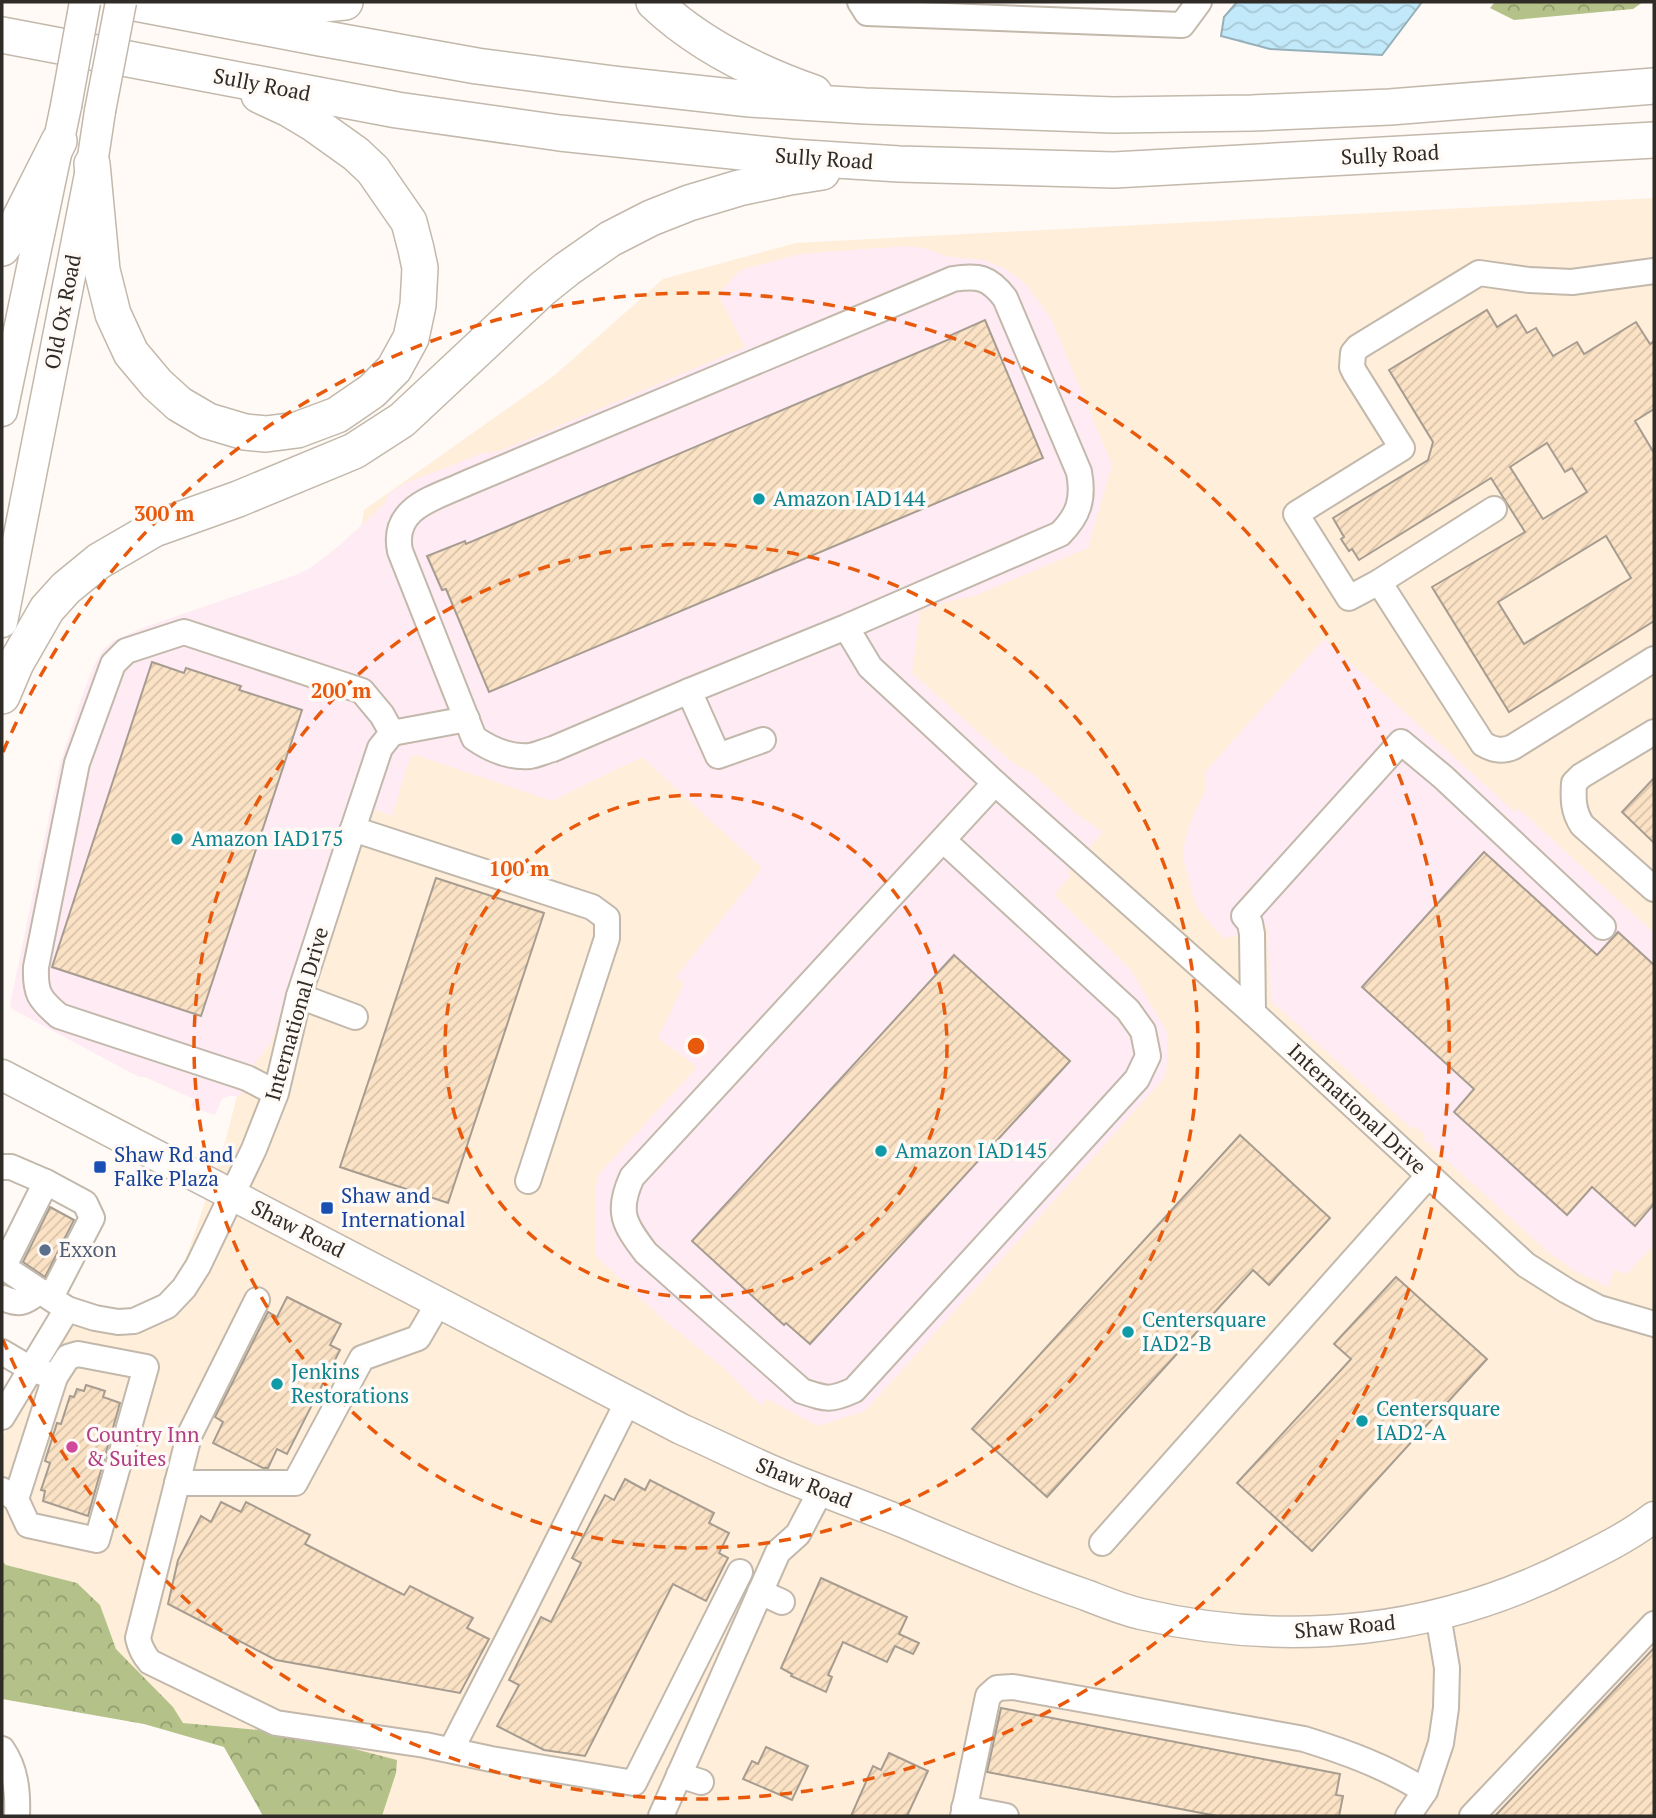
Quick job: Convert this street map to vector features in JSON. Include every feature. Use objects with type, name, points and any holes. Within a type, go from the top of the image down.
[{"type":"highway","points":[[130,2],[477,66],[600,83],[750,99],[865,106],[1113,115],[1252,113],[1390,107],[1654,86]]},
{"type":"highway","points":[[197,15],[345,2]]},
{"type":"highway","points":[[654,2],[691,32],[759,71],[814,93],[865,106]]},
{"type":"highway","name":"Sully Road","points":[[5,36],[397,110],[560,133],[777,156],[899,164],[1114,170],[1654,140]]},
{"type":"highway","points":[[92,164],[102,270],[113,314],[131,353],[157,384],[179,404],[208,421],[245,432],[266,434],[297,430],[337,415],[372,391],[394,369],[411,338],[418,305],[420,268],[409,222],[373,170],[356,154],[289,109],[247,89],[203,74]]},
{"type":"highway","points":[[2,248],[13,232],[59,141]]},
{"type":"highway","points":[[2,696],[16,663],[47,609],[66,588],[99,561],[153,529],[238,499],[354,451],[402,420],[542,289],[610,239],[651,218],[739,188],[790,177],[899,164]]},
{"type":"main road","name":"Old Ox Road","points":[[2,411],[59,141],[85,2]]},
{"type":"main road","name":"Old Ox Road","points":[[2,622],[121,2]]},
{"type":"main road","name":"Shaw Road","points":[[2,1075],[16,1087],[231,1195],[681,1429],[782,1475],[1034,1577],[1139,1614],[1247,1631],[1300,1633],[1395,1625],[1497,1598],[1546,1578],[1593,1554],[1654,1517]]},
{"type":"street","points":[[860,2],[867,13],[1182,25],[1199,2]]},
{"type":"street","points":[[1494,509],[1349,598],[1296,514],[1402,448],[1352,367],[1353,352],[1479,273],[1529,280],[1572,282],[1651,276]]},
{"type":"street","points":[[974,276],[987,281],[998,288],[1005,298],[1079,472],[1082,487],[1080,505],[1072,522],[1060,534],[846,627],[553,749],[529,756],[492,750],[474,738],[397,538],[412,509],[467,484],[953,279],[974,276]]},
{"type":"street","points":[[1379,582],[1479,740],[1493,750],[1513,747],[1654,659]]},
{"type":"street","name":"International Drive","points":[[846,627],[870,667],[1254,1013],[1526,1265],[1599,1307],[1654,1324]]},
{"type":"street","points":[[276,1093],[247,1078],[59,1016],[38,996],[36,967],[77,763],[113,664],[126,652],[184,632],[362,691],[382,715],[392,733],[467,719]]},
{"type":"street","points":[[689,691],[718,756],[763,740]]},
{"type":"street","points":[[1654,732],[1581,776],[1574,783],[1573,801],[1582,825],[1654,889]]},
{"type":"street","name":"International Drive","points":[[4,1261],[5,1268],[12,1274],[53,1299],[95,1318],[118,1322],[134,1321],[167,1306],[184,1288],[198,1266],[254,1149],[276,1093],[299,996],[380,748],[392,733]]},
{"type":"street","points":[[1254,1013],[1252,934],[1250,923],[1244,916],[1401,742],[1443,777],[1603,927]]},
{"type":"street","points":[[943,840],[1128,1010],[1143,1031],[1148,1056],[1137,1079],[854,1390],[835,1399],[821,1397],[802,1391],[646,1253],[630,1233],[621,1208],[625,1191],[632,1177],[943,840],[996,783]]},
{"type":"street","points":[[353,829],[592,907],[607,918],[607,939],[528,1181]]},
{"type":"street","points":[[299,996],[355,1017]]},
{"type":"street","points":[[2,1167],[11,1167],[46,1182],[85,1203],[92,1218],[53,1299],[43,1373],[9,1494],[29,1525],[97,1540],[146,1367],[78,1354],[68,1357],[43,1373],[2,1417]]},
{"type":"street","points":[[1102,1543],[1429,1175]]},
{"type":"street","points":[[4,1261],[46,1182]]},
{"type":"street","points":[[3,1298],[15,1303],[53,1299]]},
{"type":"street","points":[[257,1300],[189,1436],[138,1638],[140,1647],[150,1662],[276,1723],[451,1750],[634,1783],[740,1572]]},
{"type":"street","points":[[177,1483],[295,1483],[362,1357],[418,1338],[439,1302]]},
{"type":"street","points":[[2,1352],[43,1373]]},
{"type":"street","points":[[451,1750],[628,1401]]},
{"type":"street","points":[[661,1816],[690,1779],[771,1597],[778,1552],[798,1534],[821,1490]]},
{"type":"street","points":[[1408,1816],[1425,1791],[1441,1743],[1446,1708],[1447,1668],[1438,1615]]},
{"type":"street","points":[[1472,1816],[1654,1624]]},
{"type":"street","points":[[1006,1816],[964,1812],[988,1696],[997,1688],[1013,1687],[1304,1738],[1339,1749],[1399,1774],[1425,1791]]},
{"type":"street","points":[[2,1749],[9,1758],[18,1791],[17,1816]]},
{"type":"shaded area","points":[[1654,198],[1654,1816],[382,1816],[382,1812],[293,1733],[183,1723],[173,1707],[116,1649],[100,1605],[77,1583],[5,1565],[2,1561],[2,1438],[80,1307],[115,1312],[146,1307],[167,1292],[179,1276],[194,1235],[226,1139],[323,756],[364,510],[555,375],[663,279],[796,243]]},
{"type":"shaded area","points":[[906,246],[923,248],[950,257],[985,260],[1009,271],[1025,283],[1051,318],[1112,465],[1088,548],[974,596],[920,611],[912,673],[1012,762],[1033,774],[1078,815],[1103,832],[1068,873],[1070,876],[1054,895],[1132,971],[1168,1034],[1166,1076],[865,1411],[818,1426],[767,1399],[761,1406],[726,1370],[665,1321],[595,1255],[595,1192],[598,1175],[697,1067],[658,1038],[684,983],[676,977],[762,868],[642,757],[552,801],[416,755],[410,758],[392,816],[349,800],[271,1042],[250,1070],[240,1096],[222,1099],[215,1115],[191,1107],[194,1099],[145,1077],[139,1077],[12,1009],[10,1005],[60,763],[94,665],[113,641],[310,568],[340,545],[384,504],[389,493],[406,483],[483,453],[500,451],[745,347],[718,294],[740,270],[800,254]]},
{"type":"shaded area","points":[[1324,639],[1515,812],[1518,808],[1654,933],[1654,1244],[1627,1274],[1614,1270],[1608,1287],[1576,1272],[1548,1252],[1423,1139],[1426,1136],[1415,1126],[1412,1129],[1271,1001],[1267,927],[1252,928],[1251,934],[1223,938],[1198,909],[1194,900],[1184,861],[1184,846],[1189,825],[1205,791],[1205,772]]},
{"type":"green space","points":[[1495,2],[1643,2],[1633,9],[1514,20],[1490,8]]},
{"type":"green space","points":[[2,1561],[6,1565],[77,1583],[100,1605],[116,1649],[173,1707],[183,1723],[293,1733],[397,1760],[396,1773],[382,1816],[263,1816],[224,1747],[144,1724],[2,1699]]},
{"type":"water","points":[[1237,2],[1422,2],[1382,55],[1270,49],[1221,36],[1224,17]]},
{"type":"building","points":[[1487,310],[1497,327],[1516,315],[1527,333],[1536,328],[1553,356],[1577,342],[1584,354],[1636,322],[1650,344],[1654,341],[1654,409],[1635,421],[1654,453],[1654,621],[1509,712],[1432,587],[1525,532],[1491,478],[1359,560],[1341,539],[1344,537],[1333,518],[1428,460],[1433,442],[1389,370]],"holes":[[[1547,443],[1565,472],[1572,468],[1587,492],[1543,519],[1510,467]],[[1606,536],[1631,578],[1524,644],[1498,602]]]},
{"type":"building","name":"Amazon IAD144","points":[[985,320],[1043,458],[489,692],[446,589],[442,590],[427,556],[465,541],[466,544],[950,339],[949,336]]},
{"type":"building","name":"Amazon IAD175","points":[[152,662],[184,673],[186,668],[241,686],[239,690],[302,710],[201,1016],[52,967]]},
{"type":"building","points":[[1654,778],[1654,843],[1622,812]]},
{"type":"building","points":[[1484,852],[1597,955],[1618,932],[1654,965],[1654,1204],[1635,1226],[1592,1187],[1567,1215],[1454,1112],[1474,1089],[1362,987]]},
{"type":"building","points":[[436,878],[544,913],[448,1203],[340,1167]]},
{"type":"building","name":"Amazon IAD145","points":[[954,955],[1070,1061],[810,1344],[786,1323],[784,1325],[692,1241]]},
{"type":"building","name":"Centersquare IAD2-B","points":[[1240,1135],[1330,1218],[1269,1285],[1253,1270],[1047,1497],[972,1429]]},
{"type":"building","name":"Exxon","points":[[50,1207],[74,1220],[45,1277],[23,1262]]},
{"type":"building","name":"Centersquare IAD2-A","points":[[1396,1277],[1487,1359],[1312,1551],[1237,1483],[1351,1359],[1334,1344]]},
{"type":"building","name":"Jenkins Restorations","points":[[287,1297],[341,1324],[330,1345],[340,1350],[287,1454],[277,1449],[268,1468],[263,1468],[213,1443],[223,1422],[215,1417],[268,1312],[277,1317]]},
{"type":"building","name":"Country Inn & Suites","points":[[86,1385],[105,1391],[103,1397],[120,1403],[88,1516],[43,1501],[45,1491],[41,1490],[50,1463],[45,1461],[57,1423],[61,1424],[70,1396],[74,1397],[77,1389],[84,1391]]},
{"type":"building","points":[[625,1479],[645,1490],[650,1480],[714,1513],[709,1523],[729,1533],[719,1553],[728,1558],[706,1601],[673,1584],[585,1756],[544,1750],[497,1726],[519,1685],[509,1680],[541,1617],[551,1622],[581,1563],[572,1558],[605,1495],[614,1500]]},
{"type":"building","points":[[221,1502],[241,1512],[246,1502],[310,1535],[305,1544],[404,1595],[410,1586],[473,1618],[467,1628],[489,1639],[460,1693],[276,1660],[168,1604],[178,1560],[201,1516],[211,1522]]},
{"type":"building","points":[[821,1578],[907,1617],[899,1634],[919,1643],[913,1654],[895,1646],[887,1662],[843,1642],[828,1675],[832,1677],[826,1692],[791,1676],[792,1674],[781,1668]]},
{"type":"building","points":[[1654,1648],[1654,1816],[1495,1816]]},
{"type":"building","points":[[1001,1708],[1340,1774],[1336,1795],[1343,1796],[1339,1816],[1217,1816],[987,1772]]},
{"type":"building","points":[[766,1747],[808,1766],[792,1800],[743,1779],[752,1761],[758,1764]]},
{"type":"building","points":[[889,1753],[928,1771],[907,1816],[851,1816],[873,1766],[881,1770]]},
{"type":"place","name":"Amazon IAD144","points":[[759,499]]},
{"type":"place","name":"Amazon IAD175","points":[[177,839]]},
{"type":"place","name":"Amazon IAD145","points":[[881,1151]]},
{"type":"place","name":"Shaw Rd and Falke Plaza","points":[[100,1167]]},
{"type":"place","name":"Shaw and International","points":[[327,1208]]},
{"type":"place","name":"Exxon","points":[[45,1250]]},
{"type":"place","name":"Centersquare IAD2-B","points":[[1128,1332]]},
{"type":"place","name":"Jenkins Restorations","points":[[277,1384]]},
{"type":"place","name":"Centersquare IAD2-A","points":[[1362,1421]]},
{"type":"place","name":"Country Inn & Suites","points":[[72,1447]]}]
